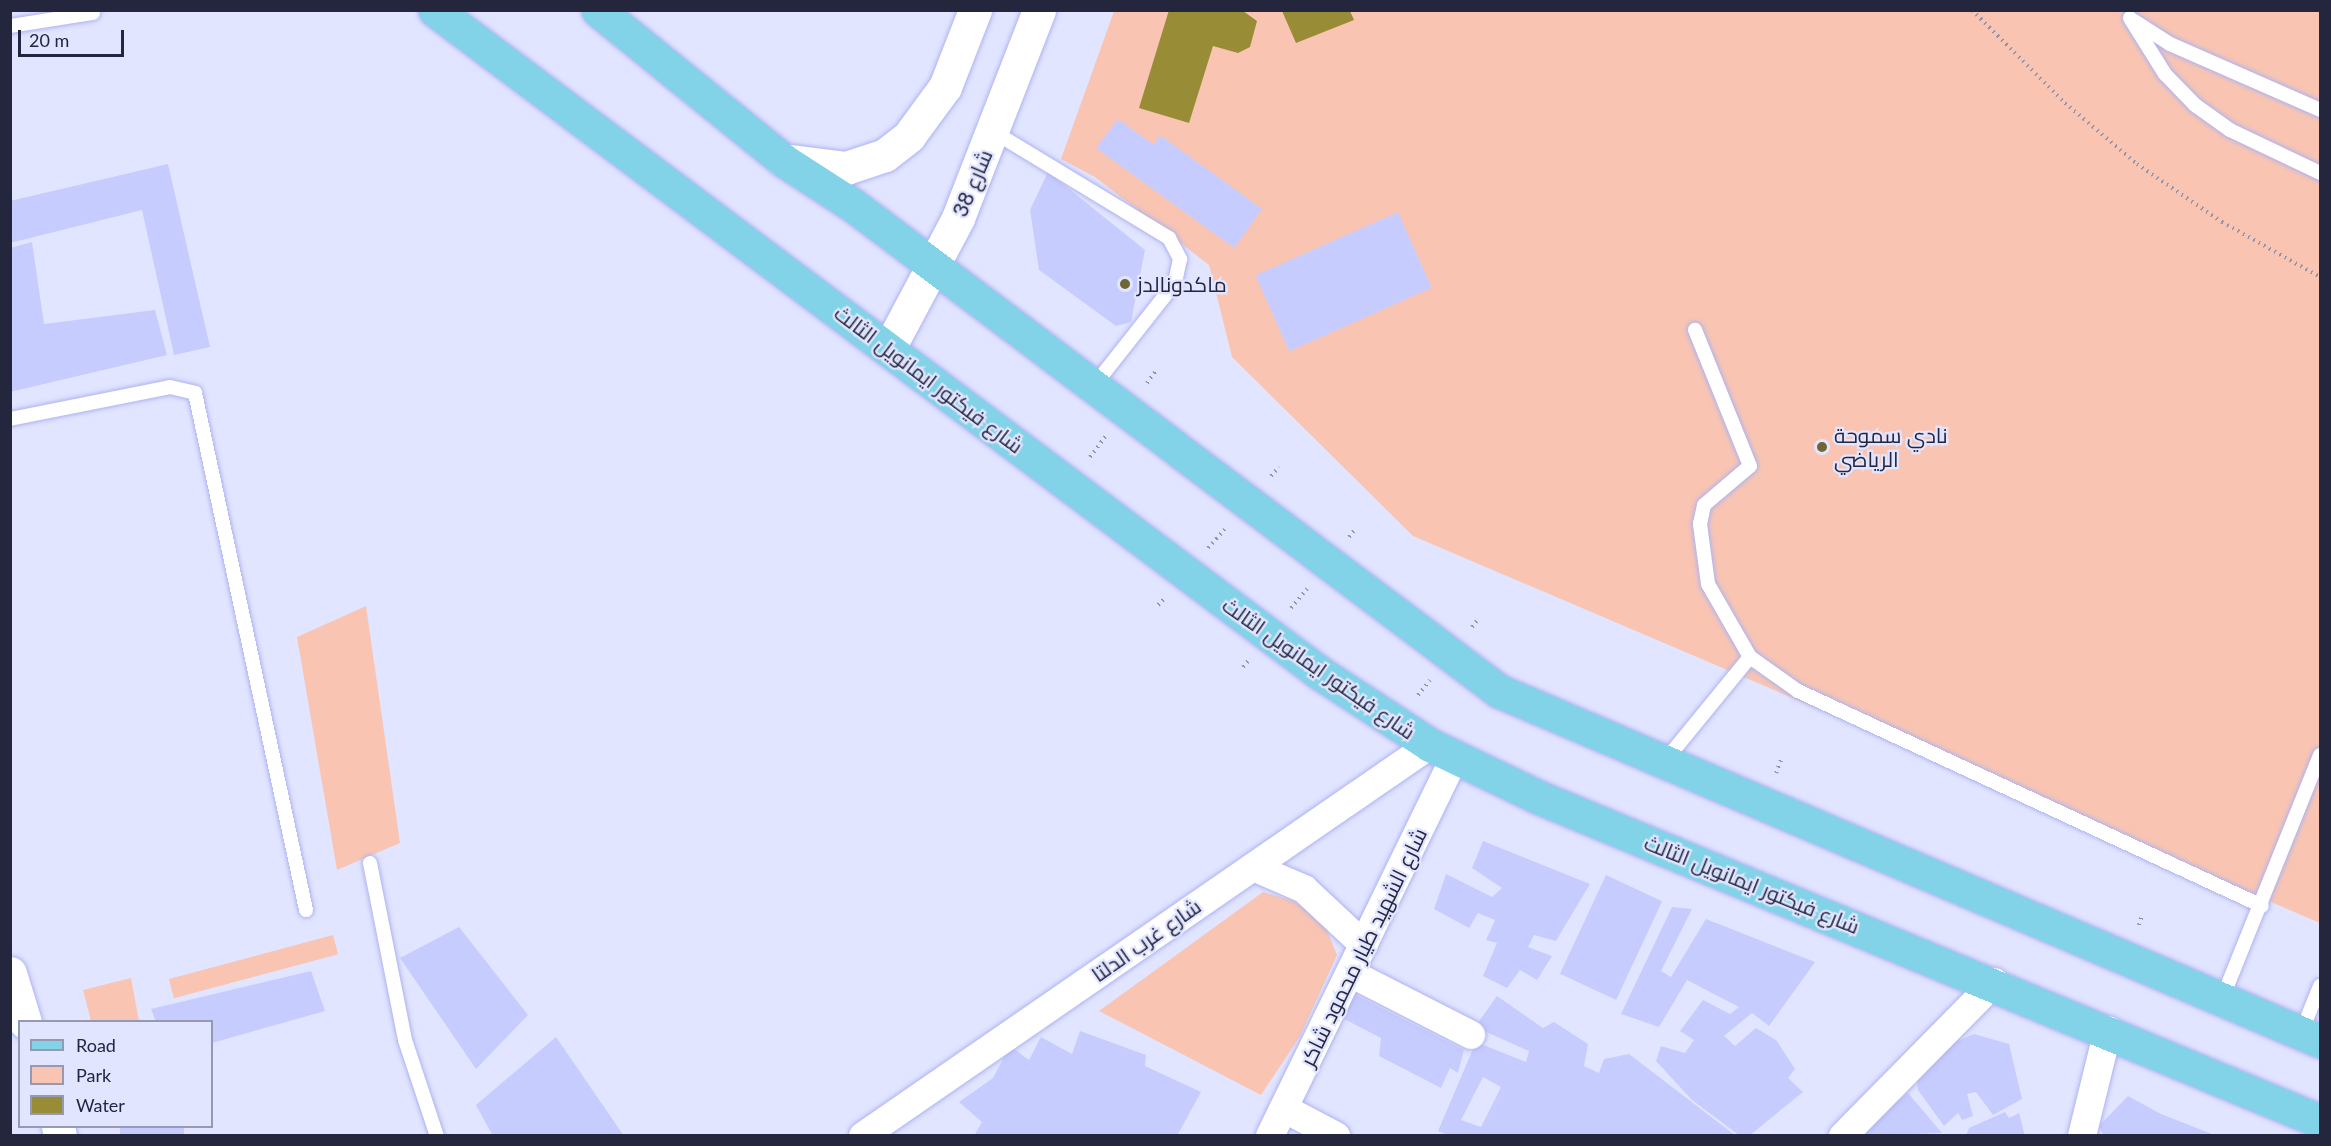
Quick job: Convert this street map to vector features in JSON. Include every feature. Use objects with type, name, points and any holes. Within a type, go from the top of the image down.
[{"type":"main road","name":"شارع فيكتور ايمانويل الثالث","points":[[435,10],[890,348],[1269,635],[1396,724],[1442,752],[1995,982],[2320,1121]]},
{"type":"main road","points":[[598,10],[783,160],[933,266],[1448,657],[1534,710],[2311,1037]]},
{"type":"street","points":[[783,160],[846,168],[885,155],[909,136],[945,87],[975,10]]},
{"type":"street","name":"شارع 38","points":[[890,348],[933,266],[994,132],[1039,10]]},
{"type":"street","name":"شارع غرب الدلتا","points":[[863,1136],[1253,867],[1442,752]]},
{"type":"street","name":"شارع الشهيد طيار محمود شاكر","points":[[1270,1136],[1364,945],[1442,752]]},
{"type":"street","points":[[1253,867],[1304,889],[1364,945]]},
{"type":"street","points":[[10,973],[25,1020]]},
{"type":"street","points":[[1350,973],[1471,1035]]},
{"type":"street","points":[[1843,1136],[1995,982]]},
{"type":"street","points":[[2082,1136],[2108,1030]]},
{"type":"street","points":[[1285,1109],[1336,1136]]},
{"type":"lane","points":[[10,26],[93,13]]},
{"type":"lane","points":[[2127,14],[2170,45],[2320,110]]},
{"type":"lane","points":[[2127,14],[2165,74],[2195,105],[2230,130],[2320,173]]},
{"type":"lane","points":[[994,132],[1169,238],[1180,259],[1175,283],[1092,388]]},
{"type":"lane","points":[[1695,330],[1750,466],[1745,476],[1718,489],[1704,505],[1700,524],[1708,584],[1750,657],[1798,691],[2262,906]]},
{"type":"lane","points":[[10,419],[170,387],[195,393],[306,910]]},
{"type":"lane","points":[[1663,764],[1750,657]]},
{"type":"lane","points":[[2222,999],[2304,806],[2320,755]]},
{"type":"lane","points":[[2304,806],[2320,793]]},
{"type":"lane","points":[[370,863],[405,1040],[437,1136]]},
{"type":"lane","points":[[2311,1037],[2320,986]]},
{"type":"path","points":[[1972,10],[2065,103],[2137,164],[2222,222],[2320,277]]},
{"type":"path","points":[[1069,485],[1155,372]]},
{"type":"path","points":[[1158,605],[1279,467]]},
{"type":"path","points":[[1243,668],[1356,528]]},
{"type":"path","points":[[1396,724],[1478,619]]},
{"type":"green space","name":"نادي سموحة الرياضي","points":[[1114,11],[2320,11],[2320,923],[1413,536],[1232,357],[1209,265],[1095,177],[1061,159]]},
{"type":"green space","points":[[366,606],[400,843],[337,870],[297,637]]},
{"type":"green space","points":[[1263,892],[1293,901],[1322,918],[1337,955],[1300,1036],[1261,1095],[1099,1011]]},
{"type":"green space","points":[[333,935],[338,954],[174,998],[169,979]]},
{"type":"green space","points":[[131,978],[139,1020],[91,1020],[83,990]]},
{"type":"water","points":[[1169,10],[1243,11],[1257,21],[1250,47],[1238,53],[1213,46],[1189,123],[1139,108]]},
{"type":"water","points":[[1282,11],[1350,11],[1354,20],[1296,43]]},
{"type":"building","points":[[1118,119],[1154,145],[1160,135],[1262,209],[1234,248],[1096,148]]},
{"type":"building","points":[[168,164],[210,347],[174,355],[142,210],[10,243],[10,201]]},
{"type":"building","points":[[1048,172],[1145,250],[1131,322],[1116,326],[1039,270],[1030,210]]},
{"type":"building","points":[[1398,212],[1432,288],[1289,351],[1255,275]]},
{"type":"building","points":[[32,242],[44,324],[155,310],[167,355],[10,392],[10,248]]},
{"type":"building","points":[[1483,841],[1590,884],[1556,941],[1534,935],[1528,947],[1552,956],[1537,980],[1520,970],[1507,988],[1483,976],[1497,943],[1486,940],[1495,920],[1478,913],[1469,928],[1434,909],[1446,874],[1492,897],[1502,888],[1472,868]]},
{"type":"building","points":[[1606,875],[1662,901],[1616,1000],[1560,974]]},
{"type":"building","points":[[1672,907],[1692,909],[1661,971],[1671,977],[1706,919],[1815,962],[1769,1026],[1752,1013],[1724,1036],[1735,1046],[1756,1028],[1776,1040],[1795,1069],[1788,1078],[1803,1092],[1749,1136],[1740,1136],[1692,1100],[1656,1061],[1661,1046],[1685,1053],[1694,1040],[1680,1031],[1703,1000],[1730,1014],[1739,1007],[1687,980],[1659,1027],[1621,1014]]},
{"type":"building","points":[[459,927],[528,1015],[476,1069],[400,958]]},
{"type":"building","points":[[311,971],[325,1011],[213,1043],[213,1020],[155,1020],[151,1009]]},
{"type":"building","points":[[1354,994],[1464,1050],[1458,1073],[1450,1068],[1441,1088],[1379,1056],[1381,1038],[1344,1019]]},
{"type":"building","points":[[1497,996],[1543,1028],[1554,1022],[1588,1044],[1584,1066],[1599,1073],[1604,1059],[1629,1054],[1736,1136],[1450,1136],[1438,1131],[1476,1042],[1526,1062],[1529,1051],[1475,1027]],"holes":[[[1483,1077],[1501,1087],[1481,1127],[1461,1120]]]},
{"type":"building","points":[[1080,1031],[1146,1055],[1145,1066],[1201,1092],[1177,1136],[974,1136],[982,1122],[959,1102],[993,1078],[1010,1046],[1029,1060],[1041,1037],[1072,1054]]},
{"type":"building","points":[[1974,1034],[2009,1044],[2022,1099],[1993,1115],[1976,1092],[1967,1094],[1973,1116],[1962,1120],[1958,1113],[1944,1126],[1918,1090],[1916,1075],[1948,1045]]},
{"type":"building","points":[[556,1037],[624,1136],[493,1136],[476,1105]]},
{"type":"building","points":[[1908,1093],[1942,1133],[1866,1136],[1868,1123]]},
{"type":"building","points":[[2128,1096],[2161,1114],[2217,1136],[2104,1136],[2099,1126]]},
{"type":"building","points":[[2005,1112],[2009,1118],[2019,1113],[2025,1136],[1966,1136],[1969,1128]]},
{"type":"building","points":[[120,1128],[184,1128],[184,1136],[120,1136]]},
{"type":"place","name":"ماكدونالدز","points":[[1125,284]]},
{"type":"place","name":"نادي سموحة الرياضي","points":[[1822,447]]}]
